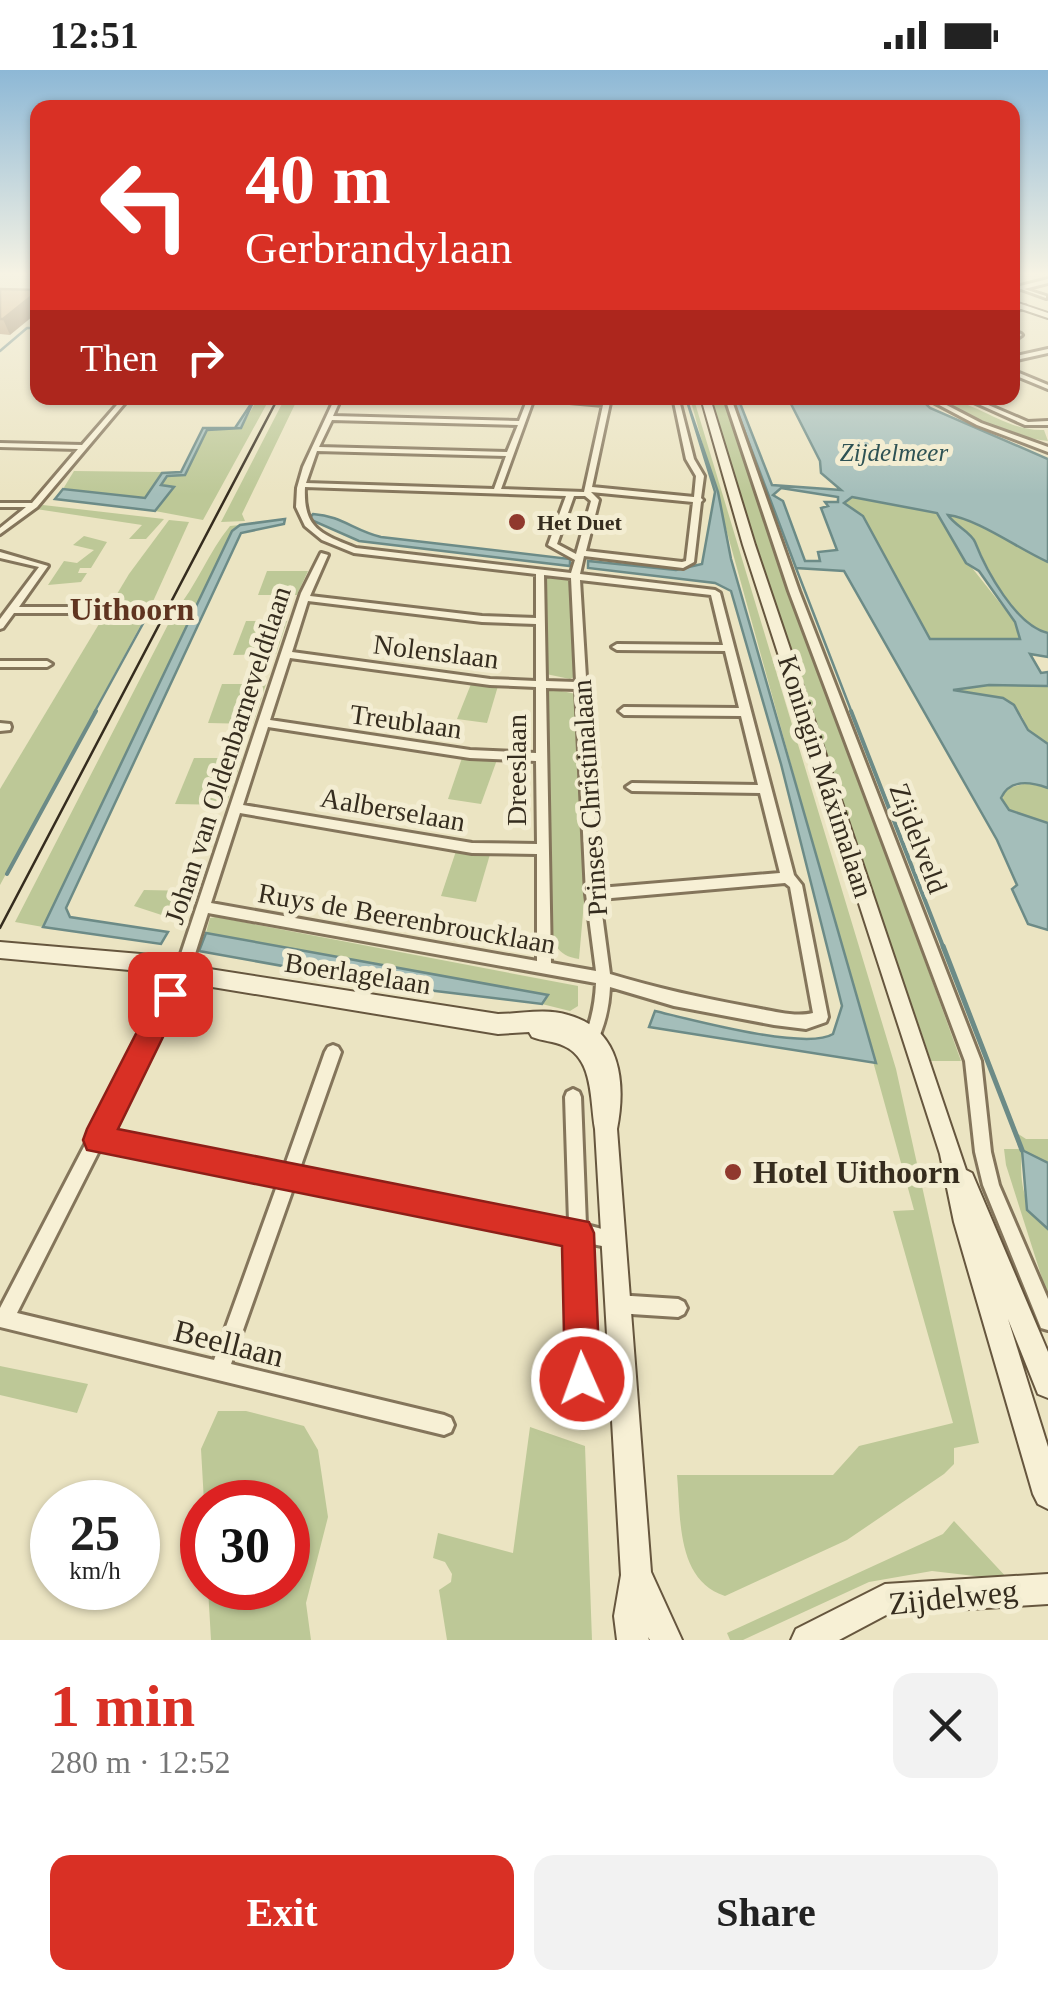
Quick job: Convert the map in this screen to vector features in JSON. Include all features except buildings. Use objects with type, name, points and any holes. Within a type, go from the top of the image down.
[{"type":"street","points":[[1020,357],[1048,352]]},
{"type":"street","points":[[1020,375],[1048,387]]},
{"type":"street","points":[[0,532],[35,504],[120,405]]},
{"type":"street","points":[[335,405],[302,484],[298,513],[322,538],[354,550],[712,591],[788,878],[593,894]]},
{"type":"street","points":[[497,490],[528,405]]},
{"type":"street","name":"Prinses Christinalaan","points":[[606,405],[588,491],[595,500],[575,575],[600,978],[600,1014],[589,1042],[606,1129],[636,1575],[630,1616],[632,1640]]},
{"type":"street","points":[[578,556],[684,566],[690,562],[700,476],[690,460],[678,405]]},
{"type":"street","name":"Koningin Máximalaan","points":[[707,405],[755,564],[951,1154],[966,1222],[1048,1494]]},
{"type":"street","name":"Zijdelveld","points":[[730,405],[794,591],[974,1060],[979,1128],[991,1185],[1044,1302],[1048,1321]]},
{"type":"street","points":[[943,405],[1048,450]]},
{"type":"street","points":[[984,405],[1030,426],[1048,423]]},
{"type":"street","points":[[330,418],[522,423]]},
{"type":"street","points":[[0,444],[85,447]]},
{"type":"street","points":[[317,449],[510,454]]},
{"type":"street","points":[[302,484],[570,496],[588,491],[699,500]]},
{"type":"street","name":"Prinses Christinalaan","points":[[570,496],[552,546],[578,556]]},
{"type":"street","points":[[0,505],[35,504]]},
{"type":"street","name":"Johan van Oldenbarneveldtlaan","points":[[2,1318],[182,973],[305,598],[324,555]]},
{"type":"street","points":[[0,556],[44,566],[0,626]]},
{"type":"street","name":"Dreeslaan","points":[[540,571],[544,968]]},
{"type":"street","points":[[305,598],[482,620],[540,621]]},
{"type":"street","points":[[12,610],[82,610]]},
{"type":"street","points":[[617,647],[729,648]]},
{"type":"street","name":"Nolenslaan","points":[[286,654],[490,682],[581,686]]},
{"type":"street","points":[[0,664],[47,664]]},
{"type":"street","points":[[624,711],[744,712]]},
{"type":"street","name":"Treublaan","points":[[264,723],[470,754],[541,757]]},
{"type":"street","points":[[632,788],[765,789]]},
{"type":"street","name":"Aalberselaan","points":[[237,808],[472,848],[542,849]]},
{"type":"street","name":"Ruys de Beerenbroucklaan","points":[[204,907],[600,978],[674,1007],[806,1030],[824,1009],[796,885],[788,878]]},
{"type":"street","name":"Boerlagelaan","points":[[0,939],[74,949],[86,956],[134,965],[161,975],[182,973],[498,1024],[525,1024],[589,1042]]},
{"type":"street","name":"Boerlagelaan","points":[[0,950],[68,959],[86,956]]},
{"type":"street","points":[[219,1372],[333,1052]]},
{"type":"street","points":[[573,1097],[584,1416]]},
{"type":"street","points":[[97,1140],[612,1239]]},
{"type":"street","name":"Koningin Máximalaan","points":[[951,1154],[985,1224],[1048,1384]]},
{"type":"street","points":[[616,1304],[678,1308]]},
{"type":"street","name":"Beellaan","points":[[2,1318],[444,1425]]},
{"type":"street","name":"Prinses Christinalaan","points":[[636,1575],[666,1640]]},
{"type":"street","name":"Zijdelweg","points":[[807,1640],[885,1599],[1048,1589]]},
{"type":"green space","points":[[254,405],[266,405],[203,520],[155,511],[173,488],[161,485],[167,476],[185,475],[207,430],[241,428]]},
{"type":"green space","points":[[281,405],[295,405],[242,514],[245,521],[221,522]]},
{"type":"green space","points":[[692,405],[696,405],[896,1069],[979,1443],[954,1448],[954,1464],[944,1474],[847,1540],[725,1596],[709,1588],[697,1576],[684,1546],[677,1475],[833,1475],[859,1446],[953,1423],[893,1211],[914,1210]]},
{"type":"green space","points":[[712,405],[725,405],[961,1061],[931,1061],[754,546]]},
{"type":"green space","points":[[942,405],[967,405],[1016,426],[1044,430],[1048,441],[988,427]]},
{"type":"green space","points":[[74,471],[162,472],[145,499],[63,489]]},
{"type":"green space","points":[[852,497],[937,512],[961,554],[1015,622],[1020,639],[930,639],[863,516],[844,503]]},
{"type":"green space","points":[[43,505],[164,519],[146,539],[129,539],[142,525],[36,509]]},
{"type":"green space","points":[[947,513],[973,522],[1048,562],[1048,633],[1024,620],[1013,608],[973,537]]},
{"type":"green space","points":[[169,520],[189,522],[150,608],[0,885],[0,789],[129,574]]},
{"type":"green space","points":[[240,525],[232,531],[43,927],[15,922],[174,613],[222,536],[230,526]]},
{"type":"green space","points":[[84,536],[107,542],[91,568],[80,568],[78,573],[87,573],[81,582],[48,585],[64,561],[77,563],[94,550],[73,545]]},
{"type":"green space","points":[[267,571],[308,571],[297,595],[258,595]]},
{"type":"green space","points":[[547,574],[570,577],[576,676],[570,679],[546,674]]},
{"type":"green space","points":[[246,621],[287,621],[276,654],[233,655]]},
{"type":"green space","points":[[222,684],[266,684],[253,724],[208,723]]},
{"type":"green space","points":[[471,684],[498,686],[487,723],[457,719]]},
{"type":"green space","points":[[989,685],[1048,686],[1048,744],[1028,730],[1022,716],[1003,698],[953,691]]},
{"type":"green space","points":[[547,688],[576,694],[584,902],[579,959],[565,955],[557,947],[549,922]]},
{"type":"green space","points":[[463,755],[498,757],[481,804],[448,799]]},
{"type":"green space","points":[[194,758],[242,758],[226,805],[175,804]]},
{"type":"green space","points":[[1027,783],[1048,788],[1048,823],[1008,810],[1002,803],[1005,789]]},
{"type":"green space","points":[[457,848],[491,851],[476,902],[441,896]]},
{"type":"green space","points":[[144,890],[195,891],[183,922],[134,906]]},
{"type":"green space","points":[[210,918],[578,986],[578,1006],[570,1011],[542,1004],[547,995],[206,933]]},
{"type":"green space","points":[[1012,1130],[1026,1139],[1048,1139],[1048,1163],[1022,1150],[1021,1161],[1028,1203],[1048,1229],[1048,1297],[1006,1165],[1004,1149],[1021,1149]]},
{"type":"green space","points":[[0,1366],[88,1384],[77,1413],[0,1395]]},
{"type":"green space","points":[[218,1411],[246,1411],[304,1426],[318,1450],[328,1517],[310,1587],[310,1480],[203,1480],[201,1449]]},
{"type":"green space","points":[[530,1427],[585,1446],[592,1640],[447,1640],[439,1590],[451,1582],[452,1574],[445,1562],[433,1558],[438,1533],[513,1553]]},
{"type":"green space","points":[[954,1521],[1009,1580],[932,1571],[869,1582],[743,1640],[730,1640],[727,1633],[943,1534]]},
{"type":"green space","points":[[209,1610],[307,1610],[311,1640],[211,1640]]},
{"type":"water","points":[[252,405],[241,428],[207,430],[185,475],[167,476],[161,485],[174,487],[155,511],[55,499],[63,489],[145,498],[162,473],[181,472],[203,428],[235,428]]},
{"type":"water","points":[[688,405],[718,492],[731,559],[876,1063],[649,1027],[655,1011],[747,1032],[819,1038],[833,1034],[842,1006],[781,764],[731,591],[715,583],[588,568],[588,561],[676,570],[702,564],[715,492]]},
{"type":"water","name":"Zijdelmeer","points":[[735,405],[741,405],[772,485],[841,490],[821,473],[820,461],[792,405],[927,405],[1048,459],[1048,562],[985,528],[948,515],[973,538],[994,581],[1014,609],[1048,633],[1048,657],[1030,654],[1041,673],[1048,672],[1048,686],[989,685],[953,690],[1003,698],[1014,705],[1028,730],[1048,744],[1048,788],[1015,784],[1001,798],[1009,810],[1048,823],[1048,930],[1028,924],[1012,889],[1017,885],[997,840],[844,571],[796,568]],"holes":[[[781,488],[838,497],[838,502],[825,502],[828,506],[821,508],[837,550],[818,552],[820,561],[805,561],[783,501],[773,495]],[[852,497],[937,513],[966,563],[979,571],[1015,622],[1020,639],[930,639],[863,516],[844,503]]]},
{"type":"water","points":[[313,514],[332,517],[381,537],[570,559],[570,566],[359,541],[309,519]]},
{"type":"water","points":[[285,519],[284,524],[241,533],[66,908],[70,917],[168,932],[161,944],[43,927],[232,531],[240,525]]},
{"type":"water","points":[[206,933],[548,995],[542,1004],[394,986],[199,951]]},
{"type":"water","points":[[1022,1150],[1048,1163],[1048,1229],[1027,1210]]},
{"type":"waterway","points":[[796,568],[852,713]]},
{"type":"waterway","points":[[94,713],[151,609]]},
{"type":"waterway","points":[[7,874],[96,711]]},
{"type":"waterway","points":[[851,711],[944,949]]},
{"type":"waterway","points":[[943,946],[1022,1150]]},
{"type":"tram line","points":[[0,928],[274,405]]},
{"type":"place","name":"Het Duet","points":[[517,522]]},
{"type":"place","name":"Hotel Uithoorn","points":[[733,1172]]},
{"type":"district","name":"Uithoorn","points":[[132,609]]},
{"type":"route","points":[[170,994],[97,1140],[578,1233],[582,1379]]}]
